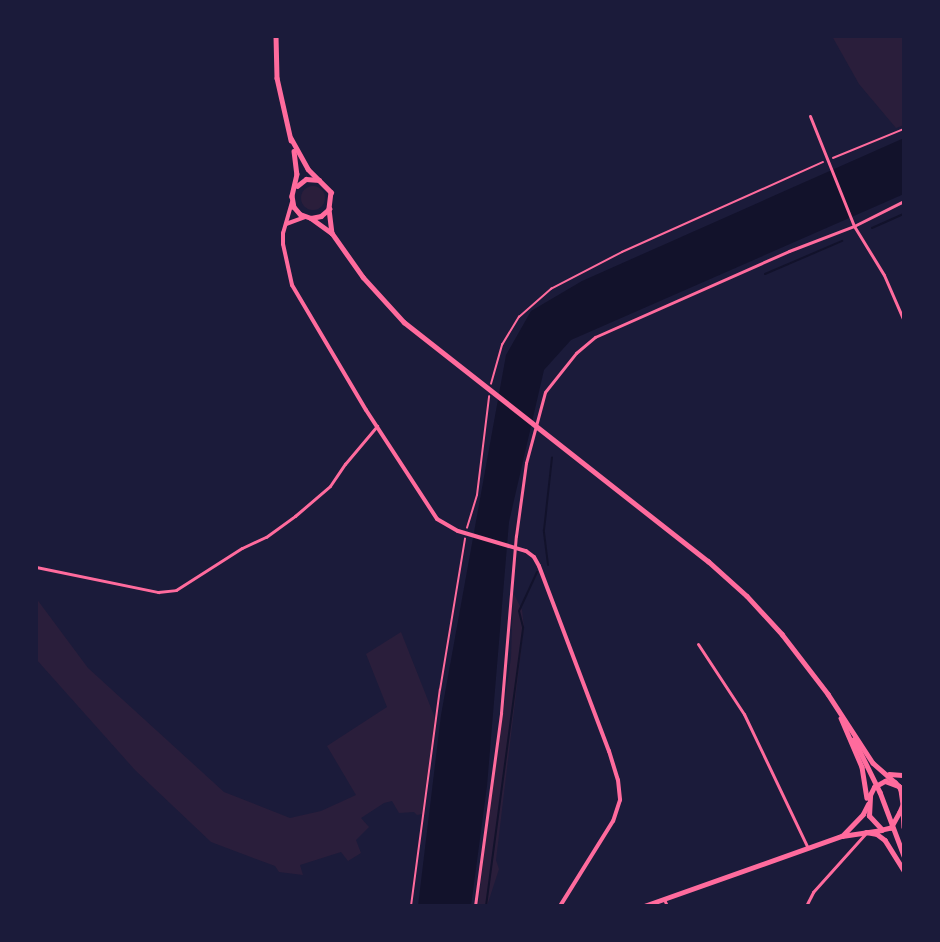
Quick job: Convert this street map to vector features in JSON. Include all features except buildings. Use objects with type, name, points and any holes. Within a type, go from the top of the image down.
[{"type":"main road","points":[[275,38],[277,78],[296,158],[296,186],[292,202],[297,211],[332,233],[363,277],[404,322],[708,561],[747,596],[788,641],[833,702],[873,763],[899,786],[904,804],[904,827]]},
{"type":"main road","points":[[291,138],[299,156],[331,192],[329,208],[332,233]]},
{"type":"main road","points":[[296,186],[306,179],[319,180]]},
{"type":"main road","points":[[308,217],[321,216],[329,208]]},
{"type":"main road","points":[[833,702],[877,784],[904,856]]},
{"type":"main road","points":[[833,702],[862,767],[866,780],[870,820],[880,830],[882,838]]},
{"type":"main road","points":[[884,772],[903,774]]},
{"type":"main road","points":[[842,836],[857,821],[877,784],[903,774]]},
{"type":"main road","points":[[885,781],[899,786]]},
{"type":"main road","points":[[644,906],[842,836],[888,830],[894,825],[904,804]]},
{"type":"main road","points":[[866,832],[882,838],[892,848],[904,870]]},
{"type":"street","points":[[810,116],[826,161],[854,226],[884,275],[904,321]]},
{"type":"street","points":[[475,906],[501,713],[515,547],[526,463],[545,392],[576,353],[595,337],[854,226],[904,201]]},
{"type":"street","points":[[292,202],[285,225],[284,256],[292,285],[437,519],[449,527],[515,547],[534,557],[539,566],[618,780],[620,800],[613,821],[560,906]]},
{"type":"street","points":[[285,225],[308,217]]},
{"type":"street","points":[[36,567],[158,592],[176,590],[242,548],[266,537],[295,516],[330,486],[345,464],[378,425]]},
{"type":"street","points":[[698,644],[744,714],[808,848]]},
{"type":"street","points":[[806,906],[813,892],[866,832]]},
{"type":"street","points":[[664,899],[667,906]]},
{"type":"shaded area","points":[[832,36],[904,36],[904,125],[896,128],[859,84]]},
{"type":"shaded area","points":[[904,138],[904,194],[571,340],[544,370],[509,522],[487,786],[471,906],[418,906],[441,715],[506,355],[531,311],[582,281]]},
{"type":"shaded area","points":[[313,186],[322,189],[325,198],[322,207],[313,210],[304,207],[301,198],[304,189]]},
{"type":"shaded area","points":[[513,592],[522,610],[524,627],[496,860],[499,869],[487,906],[478,906],[511,658]]},
{"type":"shaded area","points":[[36,598],[88,668],[224,792],[290,818],[321,811],[356,795],[327,746],[387,707],[366,654],[401,632],[435,718],[422,814],[399,813],[392,801],[384,803],[361,818],[369,827],[356,840],[361,853],[348,861],[341,852],[300,865],[303,875],[279,872],[275,866],[211,842],[135,770],[36,659]]},
{"type":"waterway","points":[[872,228],[904,214]]},
{"type":"waterway","points":[[765,274],[842,241]]},
{"type":"waterway","points":[[548,565],[544,530],[552,457]]},
{"type":"waterway","points":[[486,906],[523,627],[519,611],[537,572]]}]
